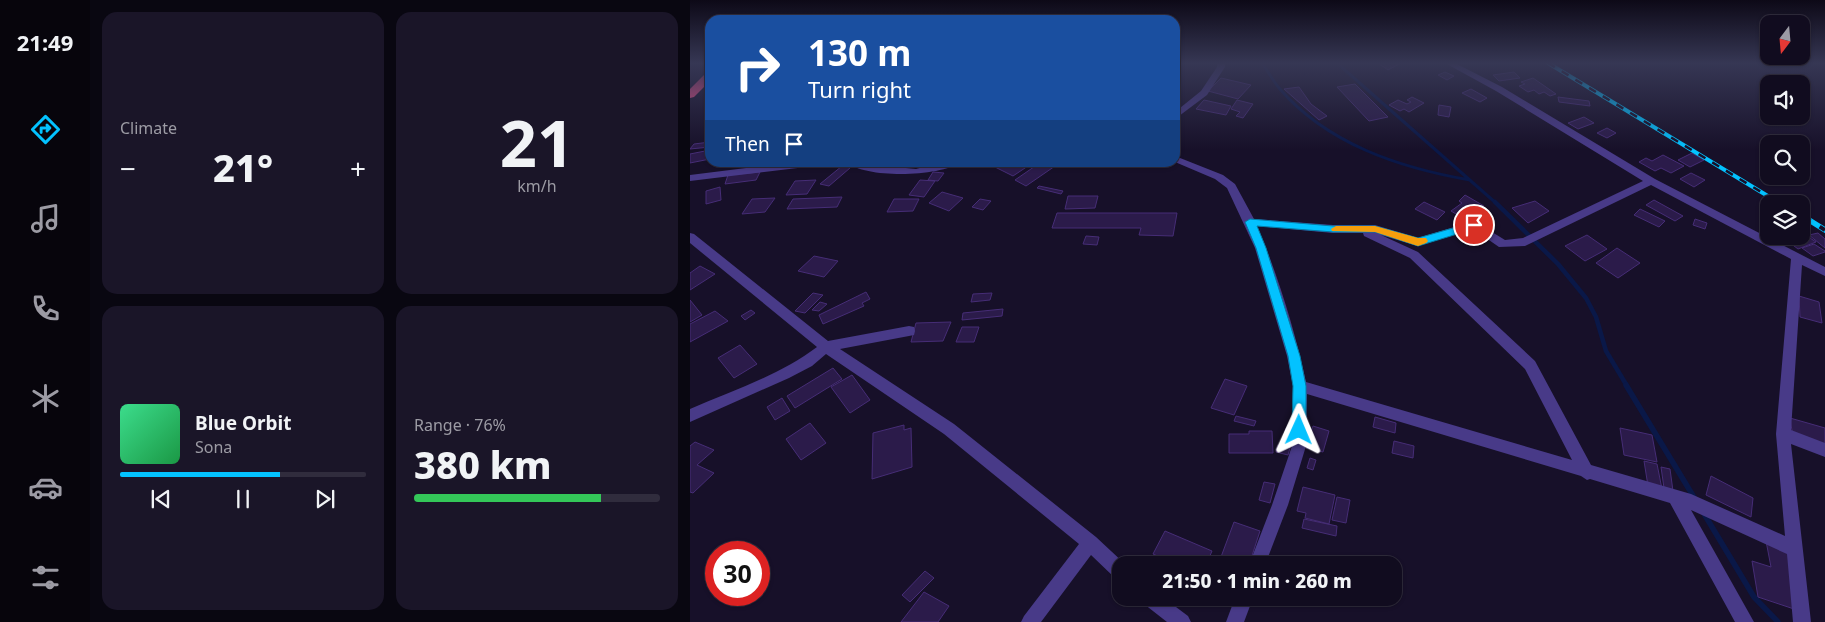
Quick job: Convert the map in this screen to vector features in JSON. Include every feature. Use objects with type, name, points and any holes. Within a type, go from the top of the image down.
[{"type":"street","points":[[1180,112],[1205,92]]},
{"type":"street","points":[[1502,92],[1651,181],[1825,272]]},
{"type":"street","points":[[1180,161],[1219,177],[1231,186],[1261,248],[1294,356],[1300,386],[1299,446],[1280,505],[1260,556]]},
{"type":"street","points":[[690,178],[781,167]]},
{"type":"street","points":[[861,167],[916,172],[936,167]]},
{"type":"street","points":[[889,169],[894,167]]},
{"type":"street","points":[[1250,222],[1360,230],[1375,229],[1418,242],[1474,225],[1503,244],[1526,241],[1651,181]]},
{"type":"street","points":[[1360,230],[1414,255],[1530,365],[1587,473]]},
{"type":"street","points":[[690,237],[826,347],[950,429],[1090,543],[1112,564]]},
{"type":"street","points":[[1797,258],[1783,434],[1802,622]]},
{"type":"street","points":[[690,416],[784,374],[806,362],[826,347],[909,330]]},
{"type":"street","points":[[1300,386],[1683,501],[1794,549]]},
{"type":"street","points":[[1783,434],[1825,450]]},
{"type":"street","points":[[1683,501],[1745,622]]},
{"type":"street","points":[[1030,622],[1090,543]]},
{"type":"street","points":[[1161,606],[1182,622]]},
{"type":"street","points":[[1235,622],[1241,606]]},
{"type":"building","points":[[1212,92],[1244,92],[1238,99]]},
{"type":"building","points":[[1287,92],[1303,92],[1311,104],[1327,116],[1319,120]]},
{"type":"building","points":[[1342,92],[1363,92],[1388,117],[1369,121]]},
{"type":"building","points":[[1476,92],[1487,98],[1480,102],[1462,93]]},
{"type":"building","points":[[1544,92],[1556,94],[1550,96]]},
{"type":"building","points":[[1412,97],[1424,103],[1409,112],[1404,109],[1400,111],[1389,105],[1398,100],[1407,104],[1411,102],[1407,100]]},
{"type":"building","points":[[1558,97],[1589,101],[1590,106],[1559,102]]},
{"type":"building","points":[[1204,100],[1231,106],[1226,115],[1196,109]]},
{"type":"building","points":[[1237,100],[1253,104],[1243,118],[1236,116],[1240,112],[1231,109]]},
{"type":"building","points":[[1439,105],[1451,107],[1449,117],[1438,115]]},
{"type":"building","points":[[1584,117],[1594,123],[1578,129],[1568,123]]},
{"type":"building","points":[[1607,128],[1616,133],[1607,138],[1597,133]]},
{"type":"building","points":[[705,143],[705,148],[690,149],[694,144]]},
{"type":"building","points":[[705,151],[705,160],[690,163],[690,154]]},
{"type":"building","points":[[1692,153],[1704,160],[1690,167],[1678,160]]},
{"type":"building","points":[[1663,155],[1684,166],[1671,173],[1661,168],[1655,171],[1639,162],[1646,158],[1652,161]]},
{"type":"building","points":[[841,167],[850,168],[829,186],[820,184]]},
{"type":"building","points":[[995,167],[1026,167],[1013,176]]},
{"type":"building","points":[[1034,167],[1054,167],[1026,186],[1015,180]]},
{"type":"building","points":[[760,172],[756,180],[725,184],[728,175]]},
{"type":"building","points":[[933,172],[944,173],[938,181],[928,180]]},
{"type":"building","points":[[1691,173],[1705,180],[1694,187],[1680,179]]},
{"type":"building","points":[[816,180],[807,194],[786,195],[795,181]]},
{"type":"building","points":[[920,180],[935,181],[924,197],[909,195]]},
{"type":"building","points":[[1039,186],[1063,191],[1061,194],[1037,188]]},
{"type":"building","points":[[720,187],[721,200],[706,204],[706,191]]},
{"type":"building","points":[[942,192],[963,198],[949,211],[929,203]]},
{"type":"building","points":[[1465,195],[1484,206],[1466,220],[1451,211],[1462,203],[1459,201]]},
{"type":"building","points":[[1068,196],[1098,196],[1095,208],[1065,209]]},
{"type":"building","points":[[842,197],[837,207],[787,209],[793,199]]},
{"type":"building","points":[[775,198],[765,212],[742,214],[752,199]]},
{"type":"building","points":[[894,199],[919,199],[913,211],[887,212]]},
{"type":"building","points":[[980,199],[991,201],[983,210],[972,207]]},
{"type":"building","points":[[1654,200],[1683,216],[1675,221],[1646,205]]},
{"type":"building","points":[[1535,201],[1549,211],[1528,223],[1512,208]]},
{"type":"building","points":[[1424,202],[1445,212],[1437,220],[1415,209]]},
{"type":"building","points":[[1640,209],[1665,221],[1659,227],[1634,215]]},
{"type":"building","points":[[1057,213],[1177,213],[1173,236],[1139,235],[1141,228],[1052,228]]},
{"type":"building","points":[[1695,219],[1707,223],[1705,229],[1693,225]]},
{"type":"building","points":[[1818,233],[1825,239],[1825,248],[1810,236]]},
{"type":"building","points":[[1587,235],[1607,249],[1585,261],[1565,246]]},
{"type":"building","points":[[1086,236],[1099,237],[1097,245],[1083,244]]},
{"type":"building","points":[[1810,238],[1816,242],[1810,244]]},
{"type":"building","points":[[1814,244],[1825,252],[1813,256],[1802,248]]},
{"type":"building","points":[[1793,245],[1808,245],[1798,249]]},
{"type":"building","points":[[1617,248],[1640,263],[1618,278],[1596,263]]},
{"type":"building","points":[[814,256],[838,261],[824,277],[798,271]]},
{"type":"building","points":[[700,266],[715,274],[690,290],[690,273]]},
{"type":"building","points":[[866,292],[870,299],[862,303],[864,306],[823,324],[819,315]]},
{"type":"building","points":[[813,293],[823,295],[805,313],[795,311]]},
{"type":"building","points":[[992,293],[990,300],[971,302],[973,294]]},
{"type":"building","points":[[1799,296],[1819,302],[1822,323],[1800,317]]},
{"type":"building","points":[[690,300],[702,315],[690,322]]},
{"type":"building","points":[[820,302],[827,304],[819,311],[812,310]]},
{"type":"building","points":[[1003,309],[1002,316],[962,320],[963,313]]},
{"type":"building","points":[[751,310],[755,313],[745,320],[741,316]]},
{"type":"building","points":[[715,311],[728,321],[690,342],[690,324]]},
{"type":"building","points":[[951,322],[943,341],[911,342],[916,323]]},
{"type":"building","points":[[962,327],[979,327],[974,342],[956,342]]},
{"type":"building","points":[[740,345],[757,364],[734,378],[718,358]]},
{"type":"building","points":[[833,368],[842,379],[795,408],[787,396]]},
{"type":"building","points":[[852,375],[870,400],[850,413],[831,387]]},
{"type":"building","points":[[1225,379],[1247,386],[1234,415],[1211,408]]},
{"type":"building","points":[[782,398],[790,411],[775,420],[767,407]]},
{"type":"building","points":[[1236,416],[1256,421],[1254,426],[1234,421]]},
{"type":"building","points":[[1375,417],[1396,423],[1395,433],[1373,427]]},
{"type":"building","points":[[1790,418],[1825,428],[1825,447],[1793,437]]},
{"type":"building","points":[[810,423],[826,443],[801,460],[786,439]]},
{"type":"building","points":[[904,425],[904,430],[911,428],[912,467],[872,479],[873,433]]},
{"type":"building","points":[[1313,426],[1329,431],[1323,452],[1306,448]]},
{"type":"building","points":[[1286,428],[1295,430],[1288,455],[1276,452],[1278,445],[1281,445]]},
{"type":"building","points":[[1620,428],[1652,435],[1657,462],[1624,455]]},
{"type":"building","points":[[1249,431],[1272,431],[1273,453],[1229,453],[1229,434],[1249,434]]},
{"type":"building","points":[[1394,441],[1414,446],[1413,458],[1392,453]]},
{"type":"building","points":[[695,442],[714,450],[697,465],[714,473],[693,493],[690,492],[690,446]]},
{"type":"building","points":[[1310,458],[1316,460],[1313,470],[1307,468]]},
{"type":"building","points":[[1644,461],[1657,464],[1662,489],[1648,486]]},
{"type":"building","points":[[1661,467],[1670,469],[1673,491],[1664,488]]},
{"type":"building","points":[[1711,476],[1753,498],[1751,517],[1706,495]]},
{"type":"building","points":[[1264,482],[1275,484],[1270,503],[1259,500]]},
{"type":"building","points":[[1303,487],[1335,495],[1329,524],[1305,518],[1306,513],[1297,511]]},
{"type":"building","points":[[1337,497],[1350,500],[1346,523],[1332,520]]},
{"type":"building","points":[[1304,519],[1337,526],[1336,536],[1302,528]]},
{"type":"building","points":[[1234,522],[1260,531],[1252,556],[1221,556]]},
{"type":"building","points":[[1165,531],[1212,551],[1210,556],[1158,556],[1153,554]]},
{"type":"building","points":[[1766,541],[1787,547],[1800,611],[1758,597],[1752,561],[1771,567]]},
{"type":"building","points":[[925,571],[934,578],[910,602],[902,595]]},
{"type":"building","points":[[924,592],[949,606],[938,622],[901,622]]},
{"type":"waterway","points":[[1283,92],[1298,108],[1342,139],[1391,160],[1444,175],[1470,180]]},
{"type":"waterway","points":[[1370,92],[1470,180]]},
{"type":"waterway","points":[[1470,180],[1497,204]]},
{"type":"waterway","points":[[1495,202],[1558,264],[1586,298],[1596,317],[1606,351],[1627,386]]},
{"type":"waterway","points":[[1626,385],[1695,499]]},
{"type":"waterway","points":[[1703,512],[1754,597],[1778,622]]},
{"type":"railway","points":[[1596,92],[1766,195]]},
{"type":"railway","points":[[1810,221],[1825,230]]},
{"type":"slow traffic","points":[[1336,229],[1375,229],[1418,242],[1422,241]]},
{"type":"route","points":[[1299,430],[1300,386],[1294,356],[1261,248],[1250,222],[1333,229],[1375,229],[1418,242],[1474,225]]}]
